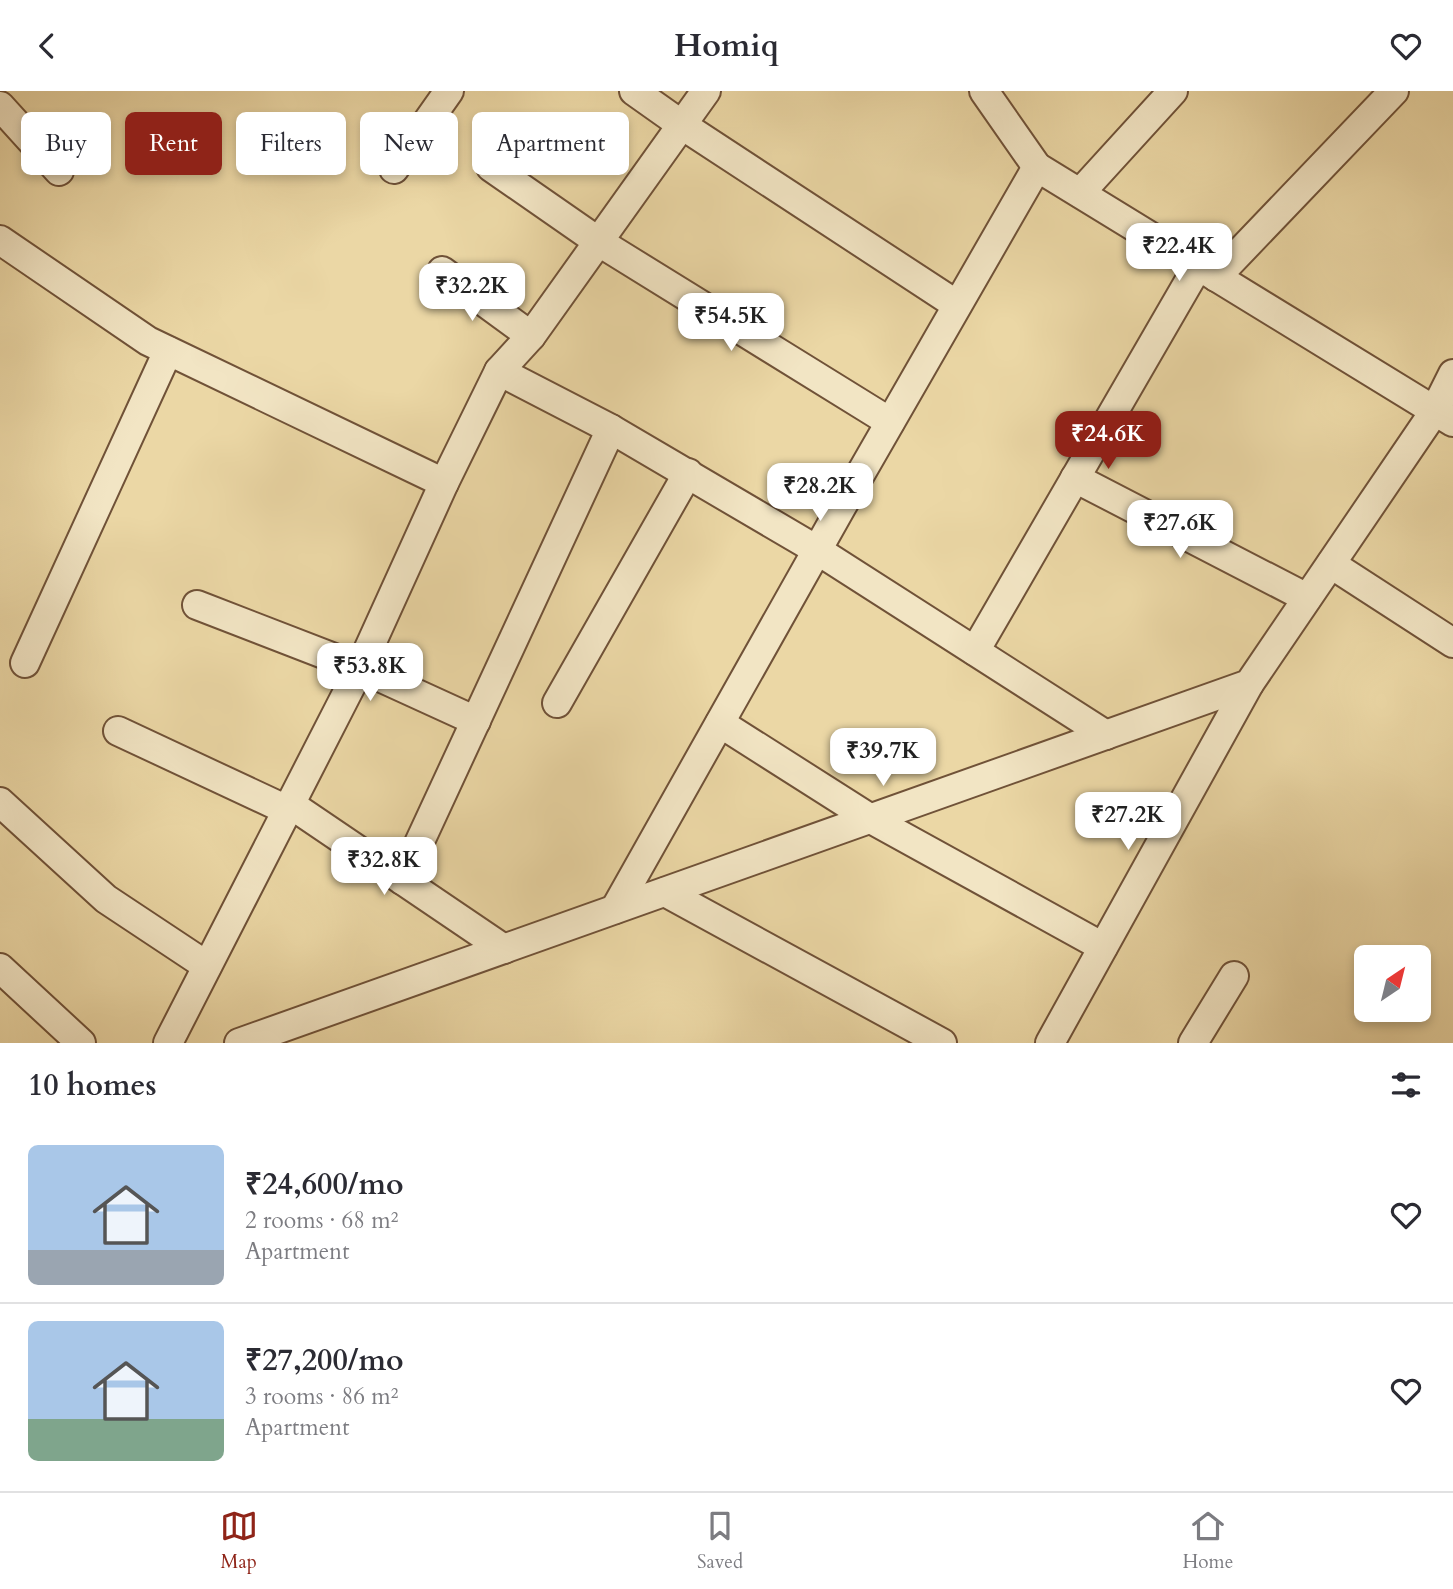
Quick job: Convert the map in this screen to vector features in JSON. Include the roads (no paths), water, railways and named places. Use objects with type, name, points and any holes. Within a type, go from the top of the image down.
[{"type":"street","points":[[434,112],[449,91]]},
{"type":"street","points":[[634,91],[957,305]]},
{"type":"street","points":[[168,1043],[360,669],[444,483],[499,371],[531,336],[706,91]]},
{"type":"street","points":[[984,91],[1037,167],[1443,417]]},
{"type":"street","points":[[1080,193],[1173,91]]},
{"type":"street","points":[[975,651],[1075,478],[1207,272],[1394,91]]},
{"type":"street","points":[[0,106],[21,129]]},
{"type":"street","points":[[615,909],[1037,167]]},
{"type":"street","points":[[503,175],[599,242],[890,422]]},
{"type":"street","points":[[0,240],[148,341],[444,483]]},
{"type":"street","points":[[442,271],[531,336]]},
{"type":"street","points":[[25,663],[168,351]]},
{"type":"street","points":[[499,371],[611,429],[817,550],[1106,735]]},
{"type":"street","points":[[1050,1043],[1250,684],[1331,564],[1443,417],[1453,374]]},
{"type":"street","points":[[402,880],[611,429]]},
{"type":"street","points":[[557,703],[688,473]]},
{"type":"street","points":[[1075,478],[1307,599]]},
{"type":"street","points":[[1331,564],[1453,643]]},
{"type":"street","points":[[197,605],[360,669],[476,722]]},
{"type":"street","points":[[239,1043],[1250,684]]},
{"type":"street","points":[[720,723],[871,819],[1103,947]]},
{"type":"street","points":[[118,731],[289,807],[504,949]]},
{"type":"street","points":[[0,802],[106,899],[207,966]]},
{"type":"street","points":[[665,892],[942,1043]]},
{"type":"street","points":[[0,968],[81,1043]]},
{"type":"street","points":[[1193,1043],[1234,976]]}]
